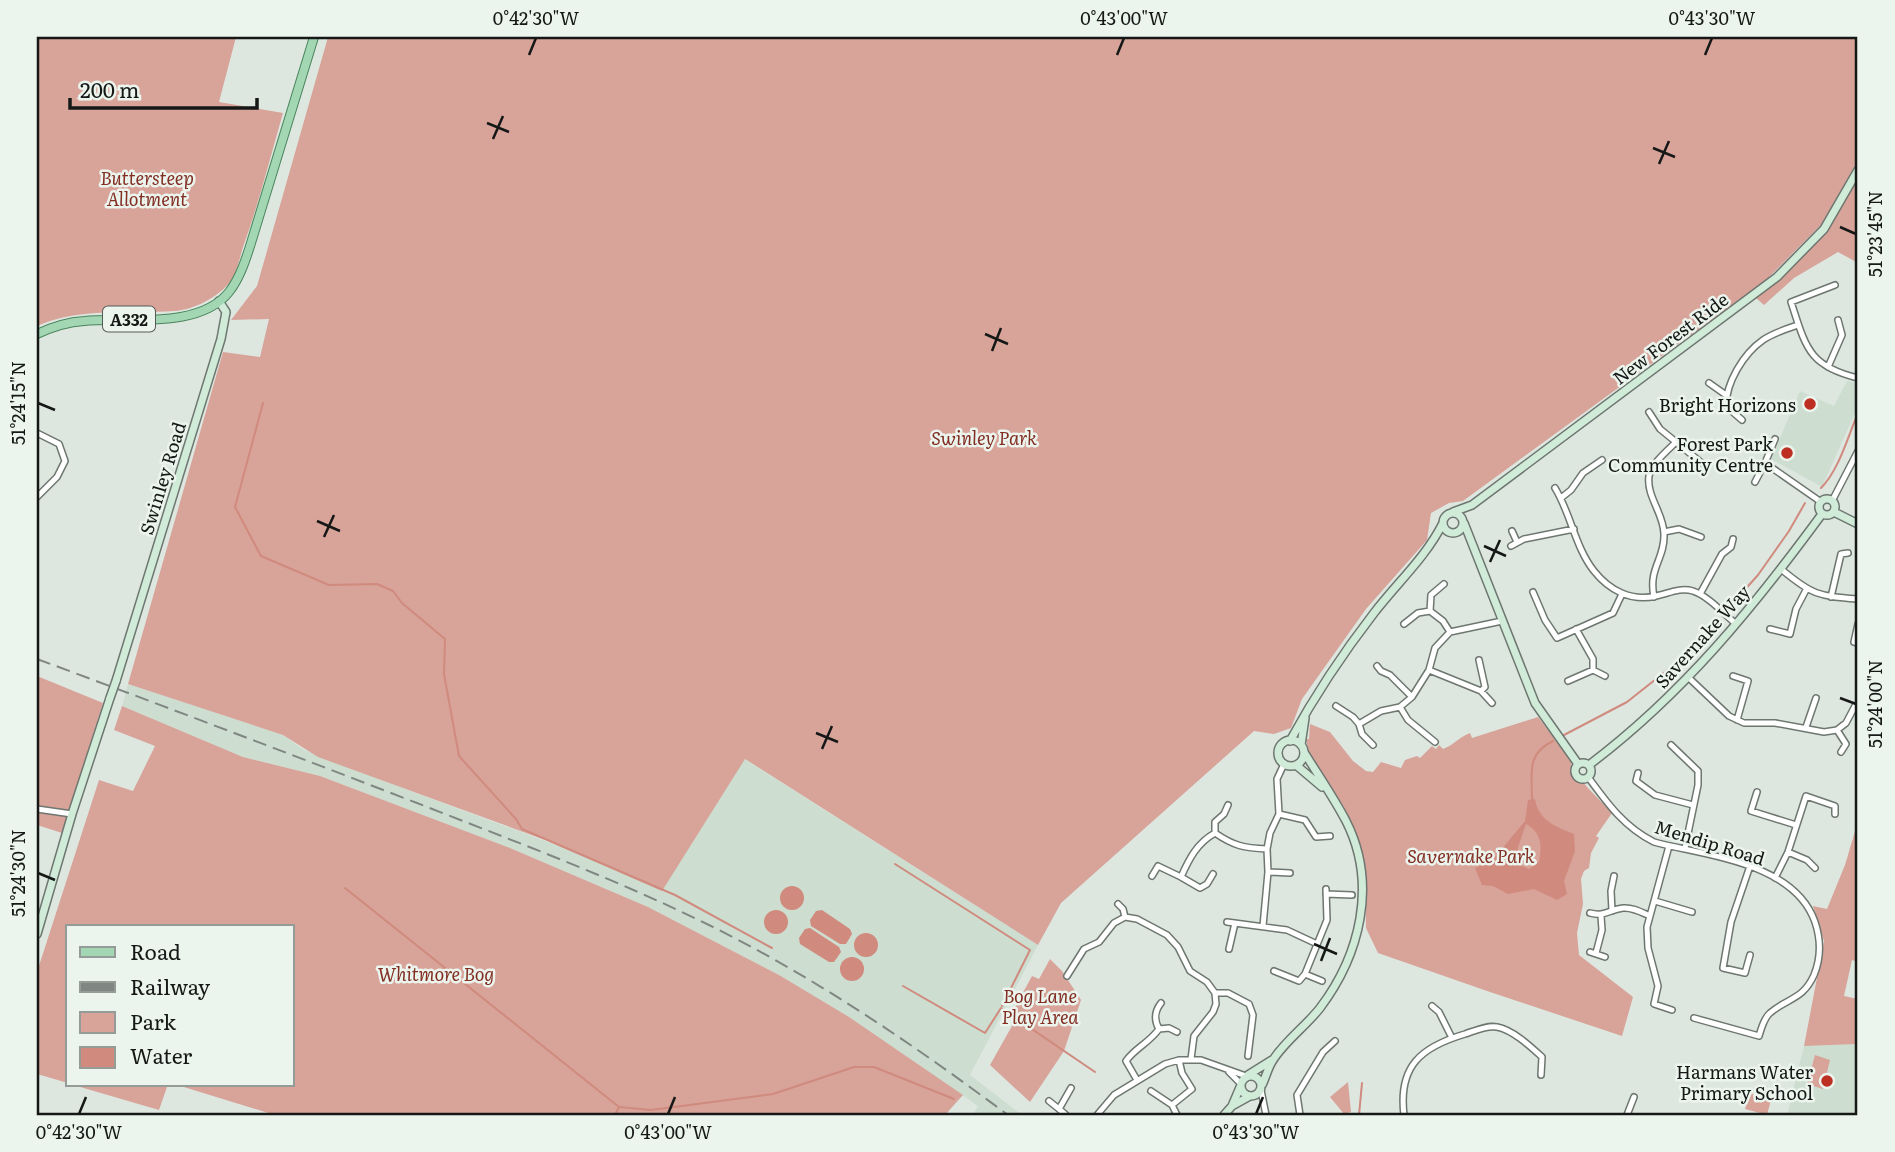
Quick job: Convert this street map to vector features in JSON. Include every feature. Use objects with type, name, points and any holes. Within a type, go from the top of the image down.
[{"type":"main road","points":[[219,301],[229,292],[244,263],[314,37]]},
{"type":"main road","name":"New Forest Ride","points":[[1284,764],[1279,752],[1282,744],[1290,741],[1307,710],[1374,614],[1433,542],[1445,517],[1472,505],[1777,277],[1824,229],[1858,170]]},
{"type":"main road","name":"A332","points":[[37,334],[58,325],[80,321],[178,317],[195,313],[219,301]]},
{"type":"main road","name":"Swinley Road","points":[[37,934],[72,814],[222,340],[226,312],[219,301]]},
{"type":"main road","points":[[1828,499],[1832,501],[1836,508],[1834,512],[1830,515],[1822,514],[1819,507],[1821,502],[1828,499]]},
{"type":"main road","name":"New Forest Ride","points":[[1433,542],[1461,529],[1472,505]]},
{"type":"main road","points":[[1453,512],[1459,514],[1464,523],[1535,703],[1578,764]]},
{"type":"main road","points":[[1834,512],[1858,524]]},
{"type":"main road","name":"Savernake Way","points":[[1589,765],[1689,678],[1781,569],[1822,514]]},
{"type":"main road","points":[[1443,523],[1445,530],[1471,544]]},
{"type":"main road","name":"New Forest Ride","points":[[1296,765],[1302,760],[1307,710]]},
{"type":"main road","points":[[1224,1115],[1232,1106],[1247,1076],[1273,1060],[1318,1010],[1349,962],[1360,929],[1362,874],[1347,822],[1302,749],[1290,741]]},
{"type":"main road","points":[[1584,762],[1589,765],[1591,772],[1588,777],[1582,779],[1576,775],[1578,764],[1584,762]]},
{"type":"main road","points":[[1284,764],[1296,765],[1328,792]]},
{"type":"main road","points":[[1232,1106],[1257,1094],[1273,1060]]},
{"type":"main road","points":[[1247,1076],[1256,1076],[1261,1087]]},
{"type":"main road","points":[[1241,1085],[1242,1091],[1251,1096]]},
{"type":"street","points":[[1835,285],[1791,302],[1806,345],[1816,360],[1858,378]]},
{"type":"street","points":[[1828,367],[1842,335],[1838,320]]},
{"type":"street","points":[[1742,420],[1726,407],[1726,395],[1740,365],[1761,341],[1798,325]]},
{"type":"street","points":[[1709,383],[1726,395]]},
{"type":"street","points":[[1649,412],[1660,429],[1703,464]]},
{"type":"street","points":[[37,433],[59,444],[65,461],[57,477],[37,497]]},
{"type":"street","points":[[1755,482],[1775,439]]},
{"type":"street","points":[[1654,597],[1652,573],[1662,550],[1664,532],[1650,490],[1649,475],[1676,442]]},
{"type":"street","points":[[1832,501],[1858,453]]},
{"type":"street","points":[[1561,498],[1583,473],[1602,460]]},
{"type":"street","points":[[1765,463],[1821,502]]},
{"type":"street","points":[[1555,488],[1593,569],[1606,585],[1622,594],[1637,597],[1654,597],[1684,589],[1700,594],[1736,624]]},
{"type":"street","points":[[1513,531],[1514,544],[1574,528]]},
{"type":"street","points":[[1664,532],[1679,529],[1701,537]]},
{"type":"street","points":[[1700,594],[1722,554],[1731,547],[1733,539]]},
{"type":"street","points":[[1731,547],[1738,548]]},
{"type":"street","points":[[1831,597],[1841,554],[1848,553]]},
{"type":"street","points":[[1781,569],[1806,590],[1831,597],[1858,599]]},
{"type":"street","points":[[1430,611],[1431,595],[1444,584]]},
{"type":"street","points":[[1770,629],[1792,634],[1796,610],[1806,590]]},
{"type":"street","points":[[1533,592],[1545,620],[1557,638],[1613,613],[1622,594]]},
{"type":"street","points":[[1404,624],[1418,613],[1430,611],[1443,621],[1450,632]]},
{"type":"street","points":[[1359,724],[1381,711],[1400,707],[1412,696],[1429,670],[1435,648],[1450,632],[1502,621]]},
{"type":"street","points":[[1846,639],[1856,642],[1858,624]]},
{"type":"street","points":[[1576,629],[1593,659],[1592,670]]},
{"type":"street","points":[[1479,660],[1485,687],[1481,691]]},
{"type":"street","points":[[1377,666],[1391,675],[1412,696]]},
{"type":"street","points":[[1429,670],[1481,691],[1492,703]]},
{"type":"street","points":[[1567,681],[1592,670],[1605,676]]},
{"type":"street","points":[[1733,676],[1748,681],[1756,679]]},
{"type":"street","points":[[1689,678],[1729,716],[1737,720],[1806,727],[1824,732],[1837,730],[1846,723],[1856,706]]},
{"type":"street","points":[[1737,720],[1748,681]]},
{"type":"street","points":[[1806,727],[1816,698]]},
{"type":"street","points":[[1336,706],[1353,717],[1362,734],[1373,745]]},
{"type":"street","points":[[1400,707],[1408,720],[1435,742]]},
{"type":"street","points":[[1837,730],[1846,744],[1841,752]]},
{"type":"street","points":[[1671,745],[1698,771],[1698,785],[1685,848]]},
{"type":"street","points":[[1263,926],[1268,872],[1267,849],[1270,833],[1279,814],[1277,779],[1284,764]]},
{"type":"street","points":[[1638,773],[1632,782],[1655,795],[1693,806]]},
{"type":"street","name":"Mendip Road","points":[[1588,777],[1628,826],[1654,842],[1750,866],[1775,878],[1799,895],[1812,914],[1818,931],[1820,954],[1813,977],[1793,1000],[1768,1014],[1759,1037],[1706,1022]]},
{"type":"street","points":[[1757,792],[1751,811],[1796,825]]},
{"type":"street","points":[[1775,878],[1788,852],[1806,796],[1835,806],[1835,814]]},
{"type":"street","points":[[1214,833],[1214,822],[1224,814],[1228,805]]},
{"type":"street","points":[[37,809],[72,814]]},
{"type":"street","points":[[1279,814],[1305,821],[1316,837],[1330,836]]},
{"type":"street","points":[[1214,833],[1242,848],[1267,849]]},
{"type":"street","points":[[1181,877],[1189,858],[1205,839],[1214,833]]},
{"type":"street","points":[[1670,846],[1647,927],[1648,947],[1657,986],[1654,1004],[1672,1010]]},
{"type":"street","points":[[1788,852],[1807,860],[1815,868]]},
{"type":"street","points":[[1152,876],[1158,866],[1200,888],[1207,884],[1213,874]]},
{"type":"street","points":[[1719,975],[1723,968],[1731,922],[1750,866]]},
{"type":"street","points":[[1268,872],[1290,873]]},
{"type":"street","points":[[1612,911],[1611,891],[1614,876]]},
{"type":"street","points":[[1274,971],[1299,981],[1305,974],[1327,920],[1326,891],[1352,895]]},
{"type":"street","points":[[1655,901],[1692,912]]},
{"type":"street","points":[[1118,904],[1123,909],[1125,918]]},
{"type":"street","points":[[1317,909],[1326,908]]},
{"type":"street","points":[[1590,914],[1601,916],[1630,908],[1650,915]]},
{"type":"street","points":[[1601,916],[1602,930],[1593,953],[1605,957]]},
{"type":"street","points":[[1067,976],[1084,949],[1099,942],[1114,923],[1125,918],[1137,919],[1167,935],[1178,947],[1190,971],[1207,982],[1215,993],[1216,1004],[1194,1037],[1191,1059]]},
{"type":"street","points":[[1227,922],[1287,930],[1317,944]]},
{"type":"street","points":[[1229,949],[1235,923]]},
{"type":"street","points":[[1723,968],[1748,974],[1750,955]]},
{"type":"street","points":[[1305,974],[1322,981]]},
{"type":"street","points":[[1215,993],[1228,993],[1249,1004],[1253,1015],[1248,1056]]},
{"type":"street","points":[[1159,1029],[1154,1020],[1156,1009],[1161,1003]]},
{"type":"street","points":[[1432,1006],[1439,1012],[1452,1038]]},
{"type":"street","points":[[1695,1018],[1706,1022],[1704,1031]]},
{"type":"street","points":[[1404,1115],[1402,1099],[1412,1064],[1426,1050],[1452,1038],[1490,1027],[1504,1030],[1531,1047],[1542,1058],[1541,1075]]},
{"type":"street","points":[[1137,1080],[1126,1061],[1130,1055],[1150,1042],[1159,1029],[1169,1028],[1177,1032]]},
{"type":"street","points":[[1300,1115],[1297,1095],[1323,1052],[1335,1041]]},
{"type":"street","points":[[1172,1105],[1192,1089],[1182,1073],[1179,1060]]},
{"type":"street","points":[[1097,1115],[1114,1095],[1165,1064],[1179,1060],[1208,1062],[1229,1072],[1247,1076]]},
{"type":"street","points":[[1229,1072],[1241,1085]]},
{"type":"street","points":[[1261,1087],[1263,1107]]},
{"type":"street","points":[[1059,1109],[1071,1088]]},
{"type":"street","points":[[1151,1091],[1172,1105],[1177,1115]]},
{"type":"street","points":[[1251,1096],[1263,1107],[1266,1115]]},
{"type":"street","points":[[1627,1115],[1634,1097]]},
{"type":"street","points":[[1049,1101],[1066,1115]]},
{"type":"shaded area","points":[[1847,381],[1858,383],[1858,406],[1822,487],[1771,459],[1800,391],[1834,406]]},
{"type":"shaded area","points":[[128,684],[283,735],[322,758],[585,856],[744,759],[1038,945],[970,1075],[1022,1115],[973,1115],[978,1106],[896,1049],[779,975],[648,907],[510,848],[320,776],[243,757],[122,706]]},
{"type":"shaded area","name":"Harmans Water Primary School","points":[[1858,1044],[1858,1115],[1787,1115],[1804,1046]]},
{"type":"green space","name":"Buttersteep Allotment","points":[[37,37],[236,37],[219,102],[283,113],[236,270],[225,288],[212,298],[182,310],[104,312],[70,316],[37,326]]},
{"type":"green space","name":"Swinley Park","points":[[328,37],[1858,37],[1858,160],[1823,223],[1765,281],[1463,501],[1449,503],[1431,513],[1427,540],[1366,609],[1302,699],[1291,728],[1274,734],[1254,731],[1061,903],[1038,945],[745,759],[662,891],[548,841],[318,757],[283,735],[128,684],[223,352],[260,357],[269,319],[231,320],[257,286]]},
{"type":"green space","points":[[1858,177],[1858,263],[1838,252],[1794,278],[1764,305],[1756,298],[1824,229]]},
{"type":"green space","points":[[37,676],[103,703],[62,833],[37,825]]},
{"type":"green space","name":"Whitmore Bog","points":[[122,706],[243,757],[320,776],[510,848],[648,907],[779,975],[849,1017],[963,1095],[945,1115],[275,1115],[181,1086],[294,1086],[294,925],[66,925],[66,1082],[37,1074],[37,972],[99,780],[133,791],[155,746],[114,730]]},
{"type":"green space","name":"Savernake Park","points":[[1538,717],[1572,761],[1571,765],[1587,787],[1612,813],[1596,836],[1599,838],[1591,853],[1589,868],[1584,871],[1581,879],[1583,904],[1577,933],[1579,955],[1633,997],[1622,1036],[1378,953],[1366,928],[1365,872],[1344,807],[1310,758],[1306,739],[1309,739],[1310,724],[1330,732],[1353,761],[1366,771],[1373,772],[1381,762],[1401,768],[1405,760],[1417,756],[1420,758],[1432,746],[1436,749],[1439,745],[1443,749],[1470,733],[1472,738]]},
{"type":"green space","points":[[1858,821],[1858,962],[1852,960],[1844,996],[1858,999],[1858,1044],[1804,1046],[1824,941],[1813,906],[1827,909],[1845,865]]},
{"type":"green space","name":"Bog Lane Play Area","points":[[1050,959],[1062,971],[1081,1000],[1064,1051],[1030,1102],[990,1065],[1017,1017],[1012,1013],[1032,976],[1039,979]]},
{"type":"green space","points":[[1815,1055],[1830,1060],[1823,1089],[1807,1084]]},
{"type":"green space","points":[[1348,1082],[1351,1112],[1344,1114],[1330,1097]]},
{"type":"green space","points":[[77,1086],[167,1086],[159,1110]]},
{"type":"green space","points":[[1750,1093],[1771,1100],[1767,1115],[1745,1109]]},
{"type":"water","points":[[1535,799],[1540,812],[1549,822],[1574,834],[1575,851],[1564,881],[1567,894],[1557,900],[1534,889],[1508,894],[1493,886],[1482,885],[1475,868],[1491,862],[1525,821],[1528,800]],"holes":[[[1526,824],[1538,835],[1540,850],[1539,862],[1529,869],[1513,862]]]},
{"type":"water","points":[[792,886],[801,889],[804,898],[801,907],[792,910],[783,907],[780,898],[783,889]]},
{"type":"water","points":[[776,910],[785,913],[788,922],[785,931],[776,934],[767,931],[764,922],[767,913]]},
{"type":"water","points":[[822,910],[850,929],[852,934],[846,944],[840,944],[811,926],[810,920],[816,911]]},
{"type":"water","points":[[810,928],[839,947],[841,952],[834,962],[829,962],[800,944],[799,938],[805,929]]},
{"type":"water","points":[[866,933],[875,936],[878,945],[875,954],[866,957],[857,954],[854,945],[857,936]]},
{"type":"water","points":[[852,957],[861,960],[864,969],[861,978],[852,981],[843,978],[840,969],[843,960]]},
{"type":"waterway","points":[[263,403],[235,507],[261,556],[329,585],[377,584],[393,591],[402,603],[445,639],[444,674],[459,756],[522,829],[675,895],[772,948]]},
{"type":"waterway","points":[[1821,488],[1838,462],[1858,413]]},
{"type":"waterway","points":[[1731,605],[1758,575],[1805,503]]},
{"type":"waterway","points":[[1564,735],[1627,702],[1685,656],[1717,623]]},
{"type":"waterway","points":[[1532,799],[1534,758],[1544,746],[1553,741]]},
{"type":"waterway","points":[[895,864],[1030,950],[1002,1006]]},
{"type":"waterway","points":[[345,888],[619,1107],[651,1110],[773,1094],[854,1067],[874,1067],[954,1099]]},
{"type":"waterway","points":[[903,986],[985,1033],[1001,1008],[1095,1072]]},
{"type":"waterway","points":[[1359,1115],[1362,1083]]},
{"type":"waterway","points":[[615,1115],[619,1107]]},
{"type":"railway","points":[[37,659],[491,832],[675,909],[750,946],[826,990],[937,1063],[1008,1115]]},
{"type":"place","name":"Bright Horizons","points":[[1810,404]]},
{"type":"place","name":"Forest Park Community Centre","points":[[1787,453]]},
{"type":"place","name":"Harmans Water Primary School","points":[[1827,1081]]}]
